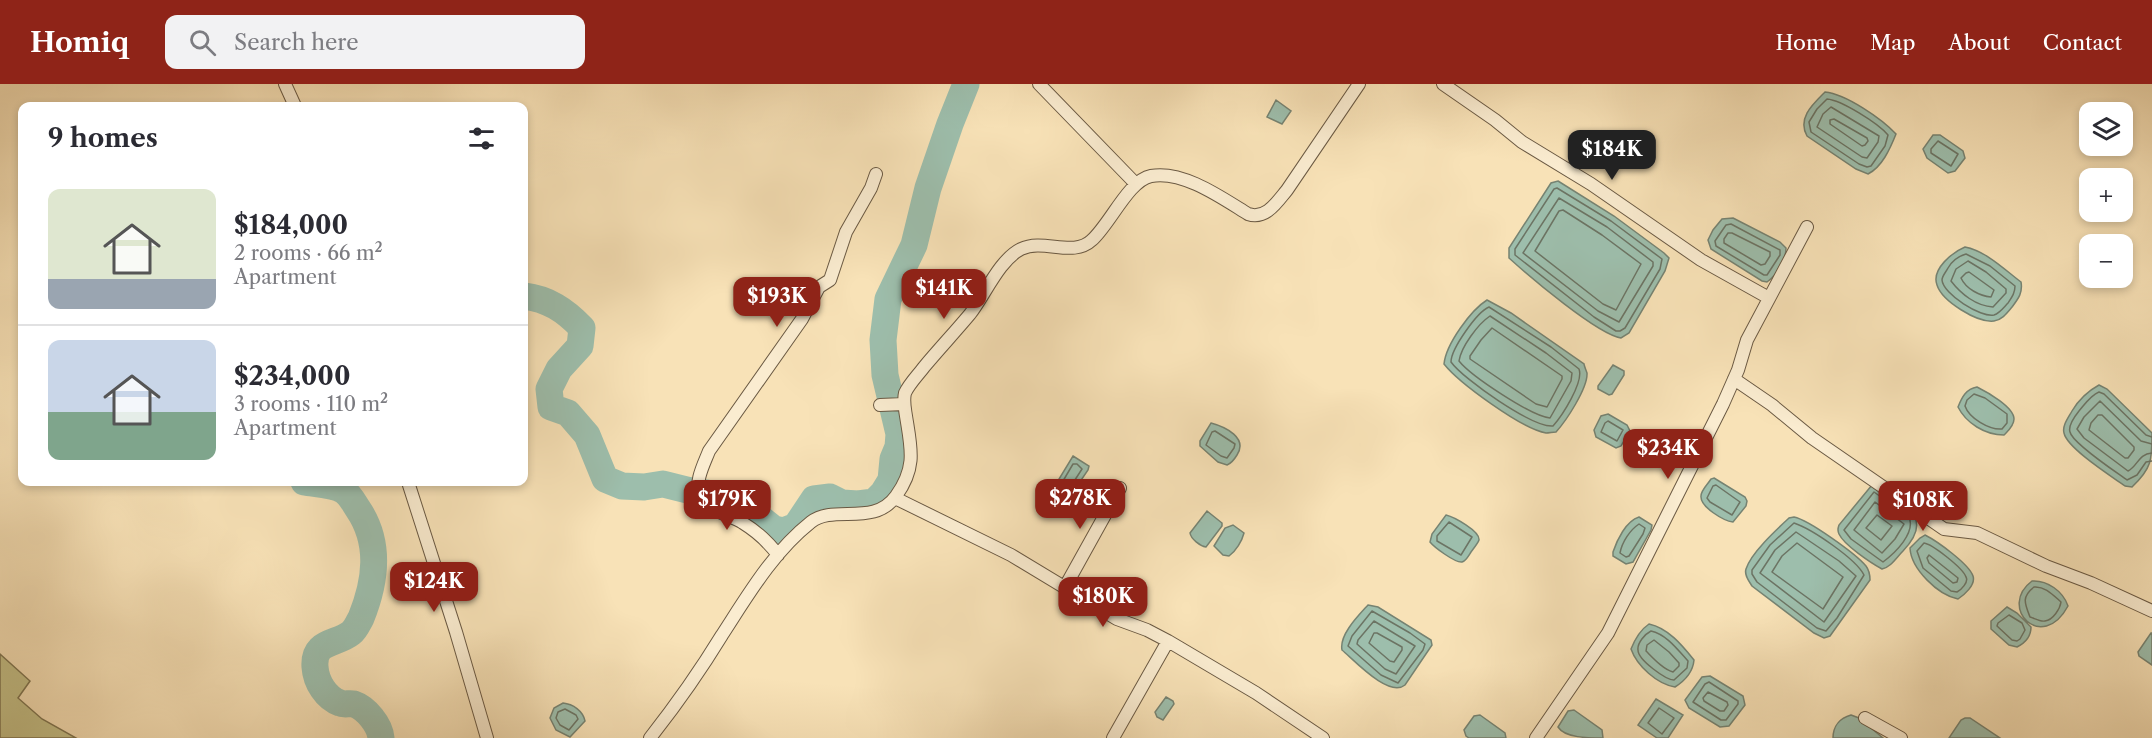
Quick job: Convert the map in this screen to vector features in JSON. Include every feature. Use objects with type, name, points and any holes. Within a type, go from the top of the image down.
[{"type":"street","points":[[285,84],[294,102]]},
{"type":"street","points":[[1039,84],[1135,183]]},
{"type":"street","points":[[650,738],[679,701],[738,609],[778,555],[811,522],[819,517],[871,513],[895,498],[908,474],[912,460],[902,404],[905,394],[970,313],[999,270],[1013,254],[1033,245],[1075,248],[1087,244],[1118,208],[1135,183],[1150,176],[1169,176],[1201,186],[1248,214],[1259,216],[1264,214],[1287,190],[1359,84]]},
{"type":"street","points":[[1443,84],[1522,142],[1591,184],[1701,260],[1769,298]]},
{"type":"street","points":[[778,555],[745,523],[704,503],[699,490],[702,470],[709,451],[802,319],[819,287],[830,280],[846,231],[871,188],[876,174]]},
{"type":"street","points":[[1536,738],[1608,633],[1734,380],[1747,340],[1807,228]]},
{"type":"street","points":[[1734,380],[1772,405],[1812,438],[1944,529],[1977,533],[2046,566],[2091,583],[2152,611]]},
{"type":"street","points":[[880,405],[902,404]]},
{"type":"street","points":[[409,486],[487,738]]},
{"type":"street","points":[[1065,587],[1120,488]]},
{"type":"street","points":[[895,498],[975,536],[1117,619],[1148,630],[1168,641],[1256,693],[1323,738]]},
{"type":"street","points":[[1113,738],[1168,641]]},
{"type":"street","points":[[1865,718],[1901,738]]},
{"type":"shaded area","points":[[0,654],[30,681],[18,698],[42,719],[76,738],[0,738]]},
{"type":"water","points":[[1825,92],[1843,97],[1863,108],[1896,134],[1881,162],[1868,174],[1856,169],[1807,136],[1804,129],[1805,117],[1811,106]]},
{"type":"water","points":[[1276,100],[1291,111],[1282,124],[1267,117]]},
{"type":"water","points":[[1933,135],[1940,135],[1963,151],[1965,158],[1955,171],[1948,173],[1927,158],[1923,149]]},
{"type":"water","points":[[1558,181],[1614,216],[1669,258],[1665,271],[1629,333],[1621,338],[1581,316],[1547,291],[1509,258],[1509,248],[1551,183]]},
{"type":"water","points":[[1733,218],[1780,242],[1786,248],[1780,267],[1767,282],[1711,249],[1708,240],[1713,230],[1722,219]]},
{"type":"water","points":[[1965,247],[1988,257],[2021,282],[2021,293],[2008,312],[1999,319],[1987,321],[1970,315],[1946,298],[1937,285],[1937,273],[1940,267],[1949,257]]},
{"type":"water","points":[[1487,300],[1511,313],[1584,364],[1587,373],[1584,387],[1556,432],[1546,433],[1535,430],[1507,414],[1463,382],[1444,364],[1449,347],[1460,328]]},
{"type":"water","points":[[1613,365],[1624,371],[1624,375],[1609,395],[1598,389],[1598,386]]},
{"type":"water","points":[[2099,385],[2107,389],[2152,433],[2150,463],[2132,487],[2125,486],[2090,461],[2073,446],[2064,433],[2067,419],[2074,407],[2087,393]]},
{"type":"water","points":[[1977,387],[1999,400],[2013,414],[2013,424],[2004,435],[1990,433],[1977,427],[1961,413],[1958,407],[1961,400],[1965,394]]},
{"type":"water","points":[[1608,414],[1627,425],[1630,431],[1621,446],[1616,448],[1596,437],[1594,430],[1601,416]]},
{"type":"water","points":[[1211,423],[1229,430],[1240,443],[1237,455],[1227,465],[1218,462],[1200,446],[1200,441]]},
{"type":"water","points":[[1073,456],[1089,466],[1071,495],[1056,487],[1056,484]]},
{"type":"water","points":[[1714,478],[1745,497],[1747,501],[1746,506],[1733,522],[1713,513],[1704,505],[1702,492]]},
{"type":"water","points":[[1872,485],[1904,505],[1916,520],[1917,528],[1913,539],[1903,551],[1893,562],[1882,569],[1852,548],[1838,530],[1839,525]]},
{"type":"water","points":[[1207,511],[1222,523],[1222,526],[1206,547],[1196,542],[1190,533]]},
{"type":"water","points":[[1446,515],[1466,525],[1478,536],[1477,544],[1462,562],[1440,551],[1430,542],[1432,534]]},
{"type":"water","points":[[1639,517],[1652,525],[1651,530],[1633,562],[1626,564],[1613,556],[1613,552],[1626,527]]},
{"type":"water","points":[[1794,517],[1810,524],[1843,546],[1866,566],[1869,572],[1870,580],[1830,636],[1824,638],[1814,633],[1752,586],[1747,578],[1746,569],[1758,549],[1789,518]]},
{"type":"water","points":[[1233,525],[1244,533],[1243,536],[1232,554],[1223,555],[1214,546],[1225,528]]},
{"type":"water","points":[[1925,535],[1959,559],[1973,576],[1971,586],[1958,599],[1934,587],[1915,564],[1910,548]]},
{"type":"water","points":[[2032,581],[2043,582],[2054,587],[2068,606],[2058,620],[2046,626],[2036,626],[2027,621],[2021,613],[2019,603],[2022,592]]},
{"type":"water","points":[[1368,605],[1378,607],[1431,640],[1432,645],[1405,685],[1398,688],[1390,687],[1372,677],[1342,650],[1346,632]]},
{"type":"water","points":[[2007,607],[2031,627],[2027,639],[2017,647],[2009,645],[1991,629],[1991,621]]},
{"type":"water","points":[[1649,624],[1668,633],[1694,660],[1688,675],[1675,687],[1661,682],[1648,673],[1638,662],[1631,649],[1638,635]]},
{"type":"water","points":[[2151,633],[2152,665],[2139,656],[2138,652]]},
{"type":"water","points":[[1710,676],[1743,696],[1745,705],[1729,726],[1720,727],[1689,708],[1685,700],[1702,677]]},
{"type":"water","points":[[1166,697],[1174,704],[1163,720],[1157,717],[1155,712]]},
{"type":"water","points":[[1656,699],[1683,715],[1668,738],[1657,738],[1638,725]]},
{"type":"water","points":[[563,703],[577,709],[585,721],[570,737],[556,730],[550,718],[554,708]]},
{"type":"water","points":[[1574,710],[1602,730],[1603,738],[1578,737],[1561,731],[1558,727],[1568,711]]},
{"type":"water","points":[[1480,715],[1505,733],[1506,738],[1469,738],[1466,736],[1464,730],[1474,716]]},
{"type":"water","points":[[1851,715],[1859,718],[1883,738],[1833,738],[1838,723]]},
{"type":"water","points":[[1970,718],[2000,738],[1949,738],[1961,720]]},
{"type":"waterway","points":[[528,297],[556,306],[582,328],[580,346],[559,369],[549,389],[551,407],[568,413],[587,435],[605,479],[622,486],[644,487],[663,484],[726,496],[741,503],[774,529],[783,531],[796,526],[814,499],[830,497],[842,503],[874,502],[891,480],[899,434],[885,375],[883,340],[888,299],[914,245],[928,188],[966,84]]},
{"type":"waterway","points":[[330,486],[346,493],[365,522],[373,549],[373,576],[366,604],[356,628],[345,637],[327,644],[318,652],[315,658],[316,673],[326,693],[335,701],[354,704],[368,713],[381,738]]}]
